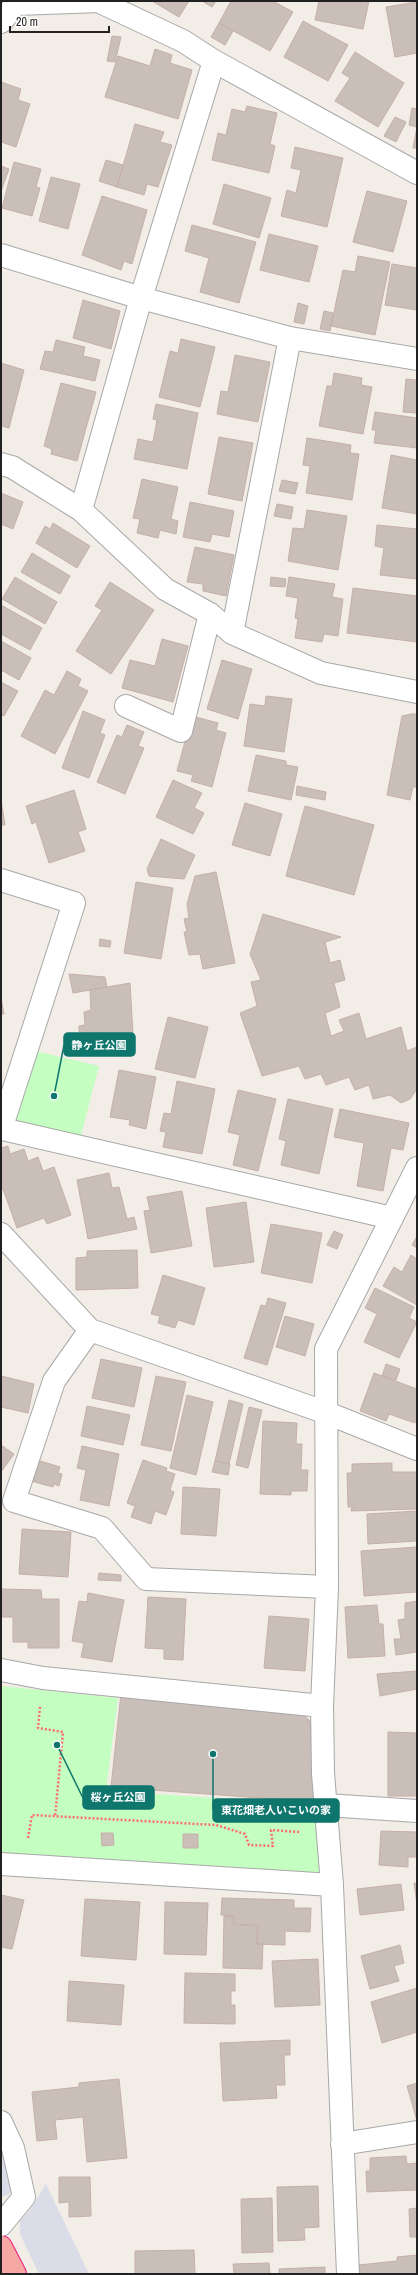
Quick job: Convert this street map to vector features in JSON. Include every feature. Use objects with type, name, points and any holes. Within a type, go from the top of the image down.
[{"type":"highway","points":[[1,2247],[15,2274]]},
{"type":"street","points":[[1,22],[16,4],[100,1],[183,41],[214,61],[417,172]]},
{"type":"street","points":[[81,510],[141,298],[214,61]]},
{"type":"street","points":[[1,255],[141,298],[290,338],[417,360]]},
{"type":"street","points":[[232,633],[290,338]]},
{"type":"street","points":[[1,464],[12,467],[81,510],[165,589],[210,614],[232,633],[321,673],[417,692]]},
{"type":"street","points":[[126,706],[181,730],[210,614]]},
{"type":"street","points":[[1,880],[74,903],[1,1129],[392,1218]]},
{"type":"street","points":[[348,2274],[332,1885],[326,1805],[322,1706],[327,1587],[326,1349],[417,1168]]},
{"type":"street","points":[[1,1234],[90,1330],[326,1413],[417,1449]]},
{"type":"street","points":[[90,1330],[54,1381],[14,1501],[102,1528],[146,1579],[327,1587]]},
{"type":"street","points":[[1,1670],[43,1678],[322,1706]]},
{"type":"street","points":[[326,1805],[417,1811]]},
{"type":"street","points":[[1,1864],[332,1885]]},
{"type":"street","points":[[1,2122],[13,2148],[24,2197],[1,2225]]},
{"type":"street","points":[[342,2144],[417,2132]]},
{"type":"path","points":[[43,1678],[38,1728],[63,1732],[55,1817]]},
{"type":"path","points":[[24,1866],[32,1815],[216,1825],[245,1834],[248,1845],[273,1846],[271,1830],[329,1834]]},
{"type":"green space","points":[[31,1050],[99,1066],[79,1143],[7,1126]]},
{"type":"green space","points":[[1,1686],[118,1698],[106,1791],[326,1805],[332,1885],[1,1864]]},
{"type":"shaded area","points":[[1,2152],[14,2184],[9,2194],[1,2197]]},
{"type":"shaded area","points":[[46,2184],[89,2274],[39,2274],[20,2234],[20,2221],[30,2210]]},
{"type":"building","points":[[152,1],[189,1],[179,17]]},
{"type":"building","points":[[202,1],[216,1],[212,7]]},
{"type":"building","points":[[231,1],[273,1],[293,12],[270,51],[219,23]]},
{"type":"building","points":[[319,1],[369,1],[363,29],[315,20]]},
{"type":"building","points":[[417,2],[417,53],[395,57],[386,7]]},
{"type":"building","points":[[303,21],[348,45],[328,81],[284,57]]},
{"type":"building","points":[[219,23],[233,31],[225,45],[211,37]]},
{"type":"building","points":[[112,36],[121,37],[115,62],[107,61]]},
{"type":"building","points":[[155,49],[172,55],[170,63],[192,70],[178,119],[105,97],[118,56],[150,66]]},
{"type":"building","points":[[355,52],[404,83],[378,127],[335,101],[350,78],[342,73]]},
{"type":"building","points":[[1,82],[21,89],[18,100],[30,104],[16,147],[1,142]]},
{"type":"building","points":[[247,106],[277,113],[270,144],[275,146],[269,173],[212,160],[218,133],[226,135],[232,109],[245,112]]},
{"type":"building","points":[[412,108],[417,109],[417,127],[409,125]]},
{"type":"building","points":[[395,117],[406,122],[396,142],[384,136]]},
{"type":"building","points":[[135,124],[164,132],[160,142],[172,145],[158,187],[147,184],[144,195],[117,187]]},
{"type":"building","points":[[417,127],[417,148],[413,148]]},
{"type":"building","points":[[295,147],[343,158],[327,227],[281,216],[287,190],[296,193],[301,170],[291,168]]},
{"type":"building","points":[[106,160],[123,165],[117,187],[99,181]]},
{"type":"building","points":[[14,162],[41,169],[36,187],[40,188],[32,216],[2,208]]},
{"type":"building","points":[[1,166],[9,169],[1,191]]},
{"type":"building","points":[[51,177],[80,184],[68,229],[39,221]]},
{"type":"building","points":[[224,184],[271,198],[259,238],[213,224]]},
{"type":"building","points":[[367,191],[407,201],[393,252],[353,242]]},
{"type":"building","points":[[102,196],[147,210],[132,264],[124,261],[121,270],[82,255]]},
{"type":"building","points":[[192,225],[256,242],[239,303],[200,292],[209,258],[185,251]]},
{"type":"building","points":[[269,234],[318,246],[309,282],[260,270]]},
{"type":"building","points":[[358,256],[390,262],[375,335],[331,326],[343,270],[355,272]]},
{"type":"building","points":[[392,264],[417,268],[417,310],[385,305]]},
{"type":"building","points":[[83,300],[120,311],[111,349],[73,338]]},
{"type":"building","points":[[298,303],[308,306],[304,324],[294,322]]},
{"type":"building","points":[[324,311],[333,313],[330,331],[320,329]]},
{"type":"building","points":[[181,339],[215,347],[200,407],[159,397],[170,351],[178,353]]},
{"type":"building","points":[[56,340],[85,347],[83,356],[100,360],[95,381],[40,369],[45,351],[53,352]]},
{"type":"building","points":[[235,355],[270,362],[258,422],[217,414],[221,391],[228,392]]},
{"type":"building","points":[[1,363],[24,370],[9,428],[1,426]]},
{"type":"building","points":[[334,373],[362,378],[361,385],[372,387],[363,434],[319,426],[327,386],[332,386]]},
{"type":"building","points":[[406,379],[417,380],[417,413],[403,412]]},
{"type":"building","points":[[61,383],[96,392],[77,461],[51,454],[52,449],[44,446]]},
{"type":"building","points":[[156,404],[198,413],[187,469],[134,459],[138,439],[153,442],[157,420],[153,419]]},
{"type":"building","points":[[375,412],[417,418],[417,448],[374,443],[376,430],[372,430]]},
{"type":"building","points":[[219,437],[253,443],[242,501],[208,494]]},
{"type":"building","points":[[307,438],[351,445],[350,453],[359,454],[352,500],[306,493],[310,466],[303,465]]},
{"type":"building","points":[[391,455],[417,460],[417,514],[382,508]]},
{"type":"building","points":[[142,479],[178,487],[171,519],[178,521],[176,534],[160,530],[158,538],[137,533],[140,519],[133,518]]},
{"type":"building","points":[[282,480],[298,483],[295,494],[279,491]]},
{"type":"building","points":[[1,493],[23,502],[13,529],[1,524]]},
{"type":"building","points":[[190,502],[234,511],[229,537],[212,534],[210,542],[183,537]]},
{"type":"building","points":[[277,504],[293,507],[291,519],[274,516]]},
{"type":"building","points":[[307,510],[347,516],[338,570],[288,561],[293,528],[304,529]]},
{"type":"building","points":[[53,523],[90,546],[77,568],[36,543],[45,526],[50,529]]},
{"type":"building","points":[[377,525],[417,529],[417,579],[380,575],[384,548],[375,546]]},
{"type":"building","points":[[195,547],[234,555],[226,596],[203,591],[203,584],[187,582]]},
{"type":"building","points":[[32,553],[70,576],[60,594],[21,572]]},
{"type":"building","points":[[15,577],[57,602],[45,624],[2,599]]},
{"type":"building","points":[[271,577],[286,579],[285,587],[270,586]]},
{"type":"building","points":[[289,577],[335,584],[332,597],[343,599],[338,636],[324,634],[322,642],[295,638],[298,619],[295,618],[298,598],[286,596]]},
{"type":"building","points":[[110,582],[154,610],[111,674],[76,651],[102,610],[95,606]]},
{"type":"building","points":[[353,588],[417,596],[417,642],[347,633]]},
{"type":"building","points":[[1,605],[42,628],[30,650],[1,634]]},
{"type":"building","points":[[162,639],[188,646],[173,702],[122,688],[130,660],[155,666]]},
{"type":"building","points":[[1,641],[31,658],[19,680],[1,670]]},
{"type":"building","points":[[222,660],[252,669],[238,719],[207,709]]},
{"type":"building","points":[[67,671],[81,679],[78,686],[88,691],[55,754],[21,736],[45,690],[54,695]]},
{"type":"building","points":[[1,682],[18,691],[4,716],[1,715]]},
{"type":"building","points":[[266,696],[292,699],[284,752],[244,746],[250,704],[265,706]]},
{"type":"building","points":[[83,711],[105,720],[100,733],[105,735],[89,778],[62,768]]},
{"type":"building","points":[[417,714],[417,787],[413,787],[410,800],[387,795],[402,716]]},
{"type":"building","points":[[192,716],[218,723],[216,730],[226,733],[212,787],[191,781],[193,775],[177,771]]},
{"type":"building","points":[[127,725],[144,732],[138,746],[144,748],[125,794],[97,782],[117,735],[122,737]]},
{"type":"building","points":[[256,755],[286,761],[286,765],[298,767],[291,800],[248,791]]},
{"type":"building","points":[[173,780],[202,793],[194,808],[204,813],[193,834],[156,817]]},
{"type":"building","points":[[297,786],[326,792],[325,800],[296,795]]},
{"type":"building","points":[[74,790],[86,829],[78,832],[85,851],[49,863],[36,822],[32,824],[26,806]]},
{"type":"building","points":[[1,800],[5,825],[1,825]]},
{"type":"building","points":[[245,803],[282,814],[270,856],[232,845]]},
{"type":"building","points":[[305,806],[374,825],[354,895],[286,876]]},
{"type":"building","points":[[161,839],[195,855],[184,879],[149,876],[147,869]]},
{"type":"building","points":[[216,872],[235,963],[203,969],[200,954],[189,955],[184,932],[187,932],[184,919],[189,918],[187,904],[195,876]]},
{"type":"building","points":[[136,882],[173,888],[161,959],[124,953]]},
{"type":"building","points":[[263,914],[341,937],[325,942],[330,963],[340,960],[345,980],[334,983],[340,1007],[325,1013],[331,1036],[344,1031],[339,1020],[359,1013],[366,1039],[401,1027],[407,1051],[417,1047],[417,1089],[410,1099],[401,1103],[390,1095],[373,1099],[369,1085],[355,1090],[349,1077],[326,1085],[321,1074],[305,1079],[299,1066],[262,1076],[240,1013],[257,1006],[251,982],[261,980],[250,954]]},
{"type":"building","points":[[100,939],[111,941],[110,947],[99,946]]},
{"type":"building","points":[[69,974],[105,977],[107,987],[73,993]]},
{"type":"building","points":[[130,983],[134,1052],[104,1055],[103,1051],[80,1050],[79,1026],[85,1025],[84,1012],[91,1010],[90,990]]},
{"type":"building","points":[[1,998],[4,1014],[1,1014]]},
{"type":"building","points":[[168,1017],[208,1027],[195,1078],[155,1069]]},
{"type":"building","points":[[119,1070],[156,1077],[146,1129],[129,1125],[130,1120],[110,1117]]},
{"type":"building","points":[[177,1081],[215,1089],[202,1154],[163,1147],[166,1132],[160,1131],[164,1113],[171,1114]]},
{"type":"building","points":[[238,1090],[276,1099],[258,1171],[233,1165],[240,1135],[228,1132]]},
{"type":"building","points":[[288,1099],[333,1109],[319,1174],[281,1165],[286,1141],[279,1139]]},
{"type":"building","points":[[340,1109],[409,1123],[403,1150],[391,1148],[383,1191],[357,1186],[364,1143],[334,1137]]},
{"type":"building","points":[[8,1146],[10,1154],[24,1149],[28,1161],[38,1157],[43,1171],[54,1167],[71,1215],[47,1224],[44,1218],[17,1228],[3,1189],[1,1190],[1,1148]]},
{"type":"building","points":[[109,1173],[112,1188],[119,1187],[127,1219],[134,1217],[137,1229],[88,1239],[77,1180]]},
{"type":"building","points":[[182,1191],[192,1246],[151,1253],[144,1211],[150,1210],[147,1197]]},
{"type":"building","points":[[246,1202],[254,1262],[214,1267],[206,1208]]},
{"type":"building","points":[[271,1224],[322,1233],[312,1283],[261,1273]]},
{"type":"building","points":[[334,1231],[343,1235],[337,1249],[327,1245]]},
{"type":"building","points":[[417,1236],[417,1248],[412,1245]]},
{"type":"building","points":[[137,1250],[138,1288],[76,1290],[76,1258],[87,1257],[87,1251]]},
{"type":"building","points":[[411,1255],[417,1259],[417,1305],[383,1286],[394,1267],[402,1272]]},
{"type":"building","points":[[163,1275],[205,1288],[194,1325],[178,1320],[175,1328],[158,1323],[160,1316],[151,1314]]},
{"type":"building","points":[[375,1288],[414,1307],[409,1318],[417,1322],[399,1358],[364,1342],[377,1314],[365,1308]]},
{"type":"building","points":[[268,1298],[286,1303],[267,1365],[244,1358],[261,1305],[266,1306]]},
{"type":"building","points":[[285,1316],[314,1324],[305,1356],[276,1347]]},
{"type":"building","points":[[101,1359],[142,1368],[134,1407],[92,1398]]},
{"type":"building","points":[[386,1364],[400,1369],[396,1380],[382,1376]]},
{"type":"building","points":[[374,1373],[417,1389],[417,1418],[415,1423],[389,1414],[386,1421],[360,1411]]},
{"type":"building","points":[[1,1376],[34,1384],[28,1413],[1,1407]]},
{"type":"building","points":[[156,1376],[186,1382],[171,1451],[141,1445]]},
{"type":"building","points":[[187,1395],[213,1402],[196,1475],[170,1468]]},
{"type":"building","points":[[229,1400],[243,1404],[229,1464],[215,1461]]},
{"type":"building","points":[[87,1406],[130,1415],[123,1445],[81,1436]]},
{"type":"building","points":[[249,1407],[262,1410],[248,1468],[236,1465]]},
{"type":"building","points":[[263,1421],[297,1423],[296,1444],[302,1444],[301,1470],[308,1470],[307,1491],[291,1491],[291,1495],[260,1494]]},
{"type":"building","points":[[1,1445],[14,1454],[1,1472]]},
{"type":"building","points":[[82,1446],[119,1454],[109,1506],[80,1500],[86,1470],[77,1468]]},
{"type":"building","points":[[37,1460],[60,1467],[58,1473],[62,1474],[59,1486],[54,1484],[53,1487],[31,1481]]},
{"type":"building","points":[[143,1460],[167,1468],[166,1471],[175,1474],[170,1490],[174,1492],[166,1515],[155,1511],[151,1524],[131,1517],[135,1506],[127,1503]]},
{"type":"building","points":[[215,1461],[230,1464],[228,1475],[212,1472]]},
{"type":"building","points":[[392,1463],[392,1472],[417,1472],[417,1509],[351,1511],[352,1507],[348,1507],[347,1473],[352,1473],[352,1464]]},
{"type":"building","points":[[183,1487],[220,1489],[216,1536],[181,1534]]},
{"type":"building","points":[[417,1511],[417,1541],[368,1544],[367,1514]]},
{"type":"building","points":[[22,1529],[71,1532],[68,1577],[19,1574]]},
{"type":"building","points":[[417,1547],[417,1592],[364,1596],[361,1551]]},
{"type":"building","points":[[99,1573],[121,1575],[121,1581],[98,1580]]},
{"type":"building","points":[[1,1589],[41,1590],[42,1599],[59,1599],[59,1648],[28,1648],[28,1642],[13,1642],[13,1617],[1,1617]]},
{"type":"building","points":[[88,1593],[124,1600],[112,1662],[81,1657],[84,1643],[72,1641],[79,1601],[87,1602]]},
{"type":"building","points":[[148,1597],[186,1599],[183,1660],[164,1659],[164,1649],[145,1648]]},
{"type":"building","points":[[417,1601],[417,1652],[396,1655],[394,1639],[401,1639],[398,1620],[405,1619],[405,1603]]},
{"type":"building","points":[[377,1605],[379,1624],[383,1624],[385,1656],[348,1658],[345,1607]]},
{"type":"building","points":[[269,1616],[309,1619],[305,1671],[264,1668]]},
{"type":"building","points":[[417,1671],[417,1689],[380,1696],[377,1674]]},
{"type":"building","points":[[121,1693],[297,1709],[310,1721],[315,1802],[111,1787]]},
{"type":"building","points":[[388,1732],[417,1733],[417,1796],[388,1796]]},
{"type":"building","points":[[381,1831],[417,1832],[417,1857],[408,1857],[408,1867],[379,1865]]},
{"type":"building","points":[[101,1833],[113,1833],[114,1845],[102,1846]]},
{"type":"building","points":[[183,1834],[198,1834],[198,1848],[183,1848]]},
{"type":"building","points":[[414,1883],[417,1883],[417,1904]]},
{"type":"building","points":[[401,1884],[404,1910],[360,1915],[357,1889]]},
{"type":"building","points":[[1,1895],[24,1900],[12,1949],[1,1947]]},
{"type":"building","points":[[222,1898],[294,1900],[294,1908],[311,1908],[310,1932],[285,1931],[285,1945],[257,1944],[258,1925],[234,1924],[234,1916],[221,1915]]},
{"type":"building","points":[[85,1899],[140,1902],[136,1960],[81,1956]]},
{"type":"building","points":[[165,1902],[208,1903],[206,1955],[164,1954]]},
{"type":"building","points":[[224,1916],[234,1916],[233,1925],[257,1926],[257,1944],[263,1944],[262,1969],[223,1968]]},
{"type":"building","points":[[400,1945],[404,1963],[394,1966],[399,1981],[370,1989],[361,1956]]},
{"type":"building","points":[[318,1959],[320,2005],[275,2007],[272,1961]]},
{"type":"building","points":[[185,1973],[235,1974],[235,1991],[231,1991],[231,2005],[235,2005],[235,2024],[184,2023]]},
{"type":"building","points":[[69,1981],[124,1985],[121,2025],[67,2021]]},
{"type":"building","points":[[417,1988],[417,2032],[382,2043],[371,2002]]},
{"type":"building","points":[[290,2040],[290,2055],[284,2055],[285,2085],[276,2085],[277,2098],[223,2101],[220,2043]]},
{"type":"building","points":[[119,2079],[127,2158],[87,2162],[83,2117],[55,2120],[57,2139],[37,2141],[32,2092],[79,2087],[79,2083]]},
{"type":"building","points":[[417,2083],[417,2121],[407,2086]]},
{"type":"building","points":[[406,2156],[407,2164],[417,2163],[417,2190],[367,2192],[366,2171],[370,2171],[370,2158]]},
{"type":"building","points":[[59,2177],[90,2177],[91,2216],[69,2217],[69,2202],[59,2203]]},
{"type":"building","points":[[318,2186],[319,2227],[304,2228],[305,2240],[278,2241],[277,2187]]},
{"type":"building","points":[[272,2198],[273,2252],[242,2253],[241,2199]]},
{"type":"building","points":[[417,2208],[417,2237],[410,2237],[409,2209]]},
{"type":"building","points":[[194,2250],[195,2274],[135,2274],[135,2251]]},
{"type":"building","points":[[417,2255],[417,2274],[360,2274],[359,2265],[397,2261],[397,2257]]},
{"type":"building","points":[[269,2263],[270,2274],[234,2274],[233,2264]]},
{"type":"building","points":[[325,2267],[325,2274],[279,2274],[279,2269]]},
{"type":"place","name":"静ヶ丘公園","points":[[54,1096]]},
{"type":"place","name":"桜ヶ丘公園","points":[[57,1745]]},
{"type":"place","name":"東花畑老人いこいの家","points":[[213,1754]]}]
